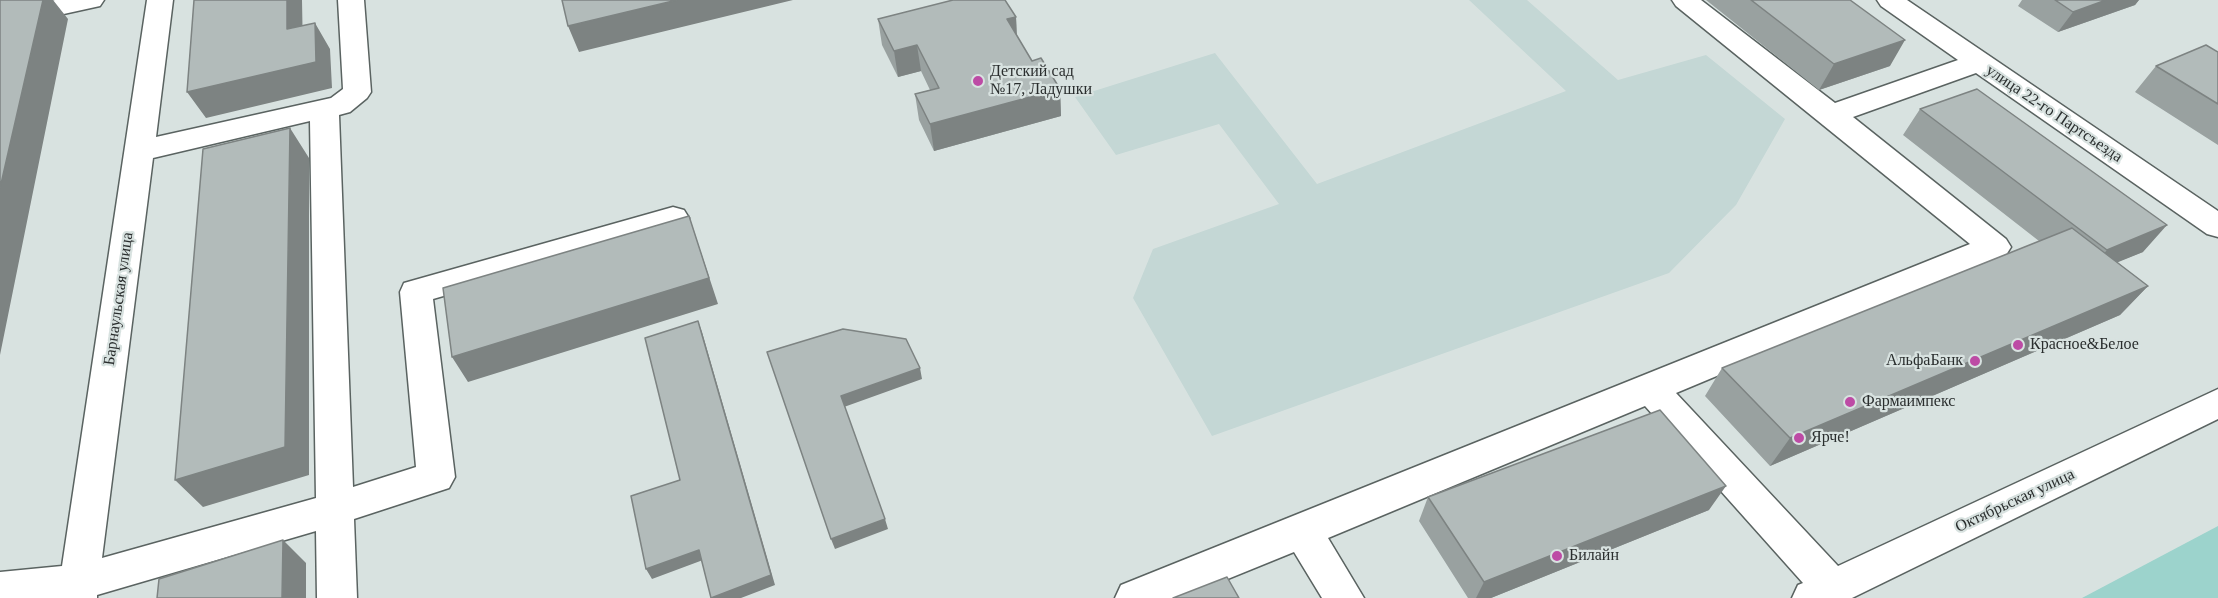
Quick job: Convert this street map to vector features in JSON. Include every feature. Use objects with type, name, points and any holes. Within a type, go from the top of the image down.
[{"type":"street","points":[[0,20],[91,0]]},
{"type":"street","name":"Барнаульская улица","points":[[78,590],[160,0]]},
{"type":"street","points":[[140,151],[340,105],[357,92],[351,0]]},
{"type":"street","points":[[1135,598],[1995,247],[1685,0]]},
{"type":"street","name":"улица 22-го Партсъезда","points":[[1890,0],[2218,226]]},
{"type":"street","points":[[1831,115],[1979,62]]},
{"type":"street","points":[[324,108],[337,598]]},
{"type":"street","points":[[0,590],[78,590],[436,477],[416,292],[673,218]]},
{"type":"street","points":[[1651,389],[1822,593]]},
{"type":"street","name":"Октябрьская улица","points":[[1822,593],[2218,403]]},
{"type":"street","points":[[1302,531],[1344,598]]},
{"type":"shaded area","points":[[1469,0],[1527,0],[1618,80],[1706,55],[1785,119],[1736,205],[1669,273],[1212,436],[1133,298],[1153,249],[1279,204],[1219,124],[1116,155],[1075,97],[1215,53],[1317,184],[1566,91]]},
{"type":"shaded area","points":[[2218,526],[2218,598],[2082,598]]},
{"type":"building","points":[[0,0],[43,0],[0,188]]},
{"type":"building","points":[[194,0],[287,0],[287,29],[315,23],[316,62],[187,92]]},
{"type":"building","points":[[562,0],[677,0],[568,26]]},
{"type":"building","name":"Детский сад №17, Ладушки","points":[[953,0],[1005,0],[1016,17],[1007,19],[1032,61],[1041,58],[1060,89],[930,124],[915,94],[939,88],[917,45],[894,51],[878,19]]},
{"type":"building","points":[[1751,0],[1850,0],[1905,40],[1834,64]]},
{"type":"building","points":[[2055,0],[2106,0],[2073,12]]},
{"type":"building","points":[[2206,45],[2218,52],[2218,104],[2156,66]]},
{"type":"building","points":[[1977,89],[2167,225],[2107,250],[1920,109]]},
{"type":"building","points":[[290,128],[285,447],[175,480],[203,149]]},
{"type":"building","points":[[689,216],[709,278],[452,357],[443,288]]},
{"type":"building","points":[[2072,228],[2148,286],[1790,438],[1722,368]]},
{"type":"building","points":[[698,321],[771,575],[711,598],[699,550],[646,569],[631,496],[680,480],[645,338]]},
{"type":"building","points":[[843,329],[906,339],[920,368],[841,396],[885,519],[831,539],[767,352]]},
{"type":"building","points":[[1660,410],[1726,486],[1484,582],[1428,497]]},
{"type":"building","points":[[283,540],[282,598],[157,598],[159,579]]},
{"type":"building","points":[[1227,577],[1239,598],[1173,598]]},
{"type":"place","name":"Детский сад №17, Ладушки","points":[[978,81]]},
{"type":"place","name":"Красное&Белое","points":[[2018,345]]},
{"type":"place","name":"АльфаБанк","points":[[1975,361]]},
{"type":"place","name":"Фармаимпекс","points":[[1850,402]]},
{"type":"place","name":"Ярче!","points":[[1799,438]]},
{"type":"place","name":"Билайн","points":[[1557,556]]}]
